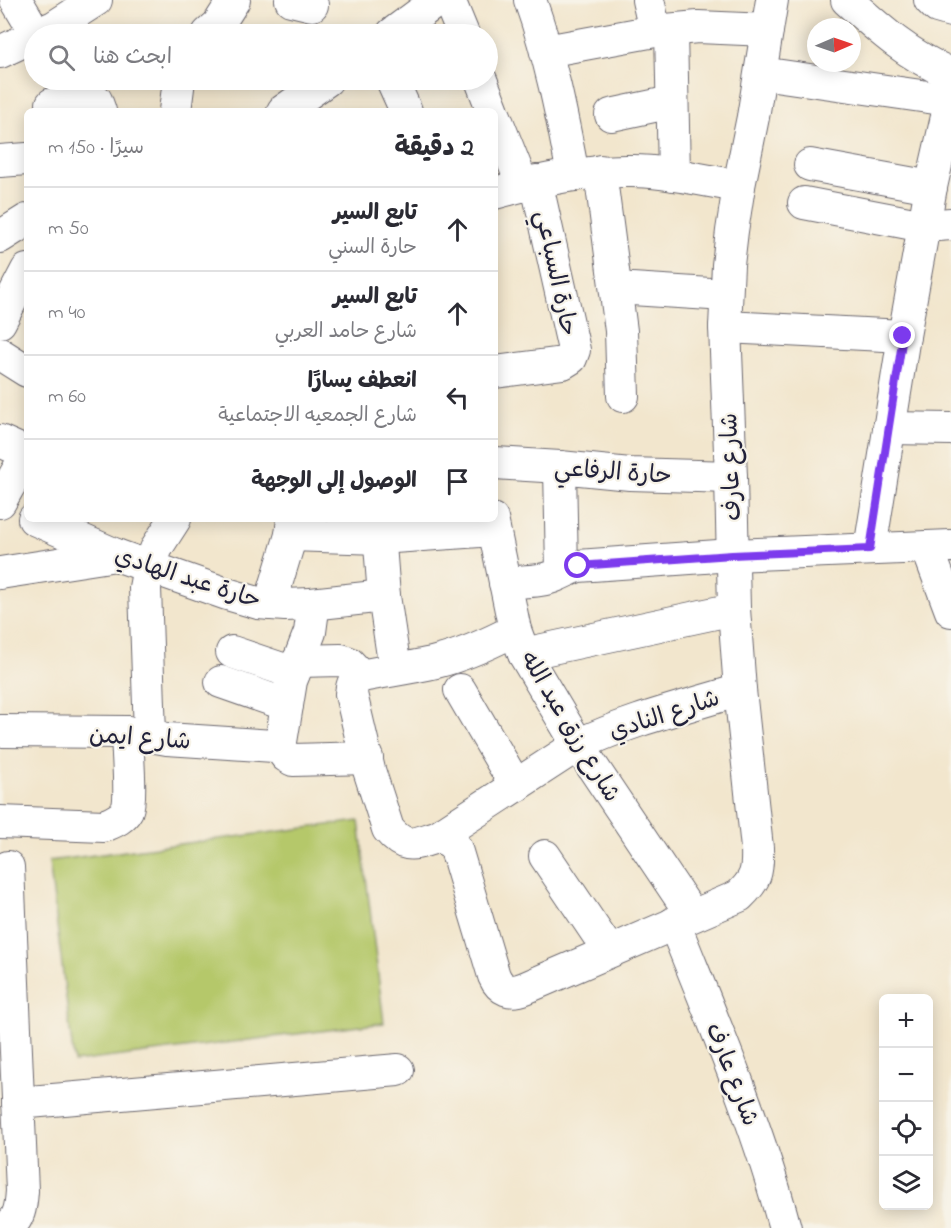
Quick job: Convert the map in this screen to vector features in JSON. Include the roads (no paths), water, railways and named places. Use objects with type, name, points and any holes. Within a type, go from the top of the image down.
[{"type":"street","points":[[16,0],[30,24]]},
{"type":"street","points":[[59,24],[96,0]]},
{"type":"street","points":[[219,24],[234,0]]},
{"type":"street","points":[[396,24],[402,0]]},
{"type":"street","points":[[406,24],[438,0]]},
{"type":"street","points":[[449,0],[459,24]]},
{"type":"street","points":[[530,0],[546,51],[561,112],[586,173],[616,288],[621,331],[623,396]]},
{"type":"street","points":[[648,0],[663,31],[672,102],[674,175]]},
{"type":"street","points":[[844,18],[846,0],[880,21],[913,54],[932,65],[951,95],[931,187],[937,225],[903,336],[870,549]]},
{"type":"street","points":[[930,0],[938,7],[951,11]]},
{"type":"street","points":[[546,51],[769,15]]},
{"type":"street","name":"شارع عارف","points":[[438,837],[452,842],[456,849],[494,976],[506,990],[513,991],[525,988],[739,896],[750,885],[756,873],[757,848],[734,609],[725,327],[732,231],[761,73],[769,15]]},
{"type":"street","points":[[880,21],[882,90]]},
{"type":"street","points":[[0,52],[24,41]]},
{"type":"street","points":[[761,73],[838,73],[882,90],[935,98],[951,95]]},
{"type":"street","points":[[175,108],[178,90]]},
{"type":"street","points":[[296,107],[316,90]]},
{"type":"street","points":[[397,90],[405,108]]},
{"type":"street","points":[[485,90],[492,108]]},
{"type":"street","points":[[51,98],[90,95],[96,100],[99,108]]},
{"type":"street","points":[[611,115],[672,102]]},
{"type":"street","name":"حارة السباعي","points":[[498,125],[518,187],[559,280],[574,350],[571,358],[563,363],[498,372]]},
{"type":"street","points":[[0,161],[24,159]]},
{"type":"street","points":[[810,165],[931,187]]},
{"type":"street","points":[[518,187],[586,173],[635,170],[739,186]]},
{"type":"street","points":[[804,202],[937,225]]},
{"type":"street","points":[[0,237],[24,222]]},
{"type":"street","points":[[0,322],[24,276]]},
{"type":"street","points":[[616,288],[726,295]]},
{"type":"street","points":[[725,327],[903,336]]},
{"type":"street","points":[[0,354],[24,369]]},
{"type":"street","points":[[889,428],[951,429]]},
{"type":"street","points":[[0,441],[24,452]]},
{"type":"street","points":[[24,459],[0,503],[24,515]]},
{"type":"street","name":"حارة الرفاعي","points":[[498,463],[630,474],[731,477]]},
{"type":"street","points":[[560,467],[562,572]]},
{"type":"street","name":"حارة عبد الهادي","points":[[41,522],[116,555],[258,603],[311,604],[384,596]]},
{"type":"street","points":[[0,822],[104,826],[118,821],[127,810],[138,734],[145,588],[149,567],[157,547],[173,522]]},
{"type":"street","points":[[270,604],[292,527],[378,528],[493,524]]},
{"type":"street","name":"شارع رزق عبد الله","points":[[493,524],[520,642],[578,745],[683,919]]},
{"type":"street","points":[[378,528],[384,596],[395,669]]},
{"type":"street","points":[[505,583],[545,579],[578,566],[732,555],[939,546],[951,611]]},
{"type":"street","points":[[0,573],[116,555]]},
{"type":"street","points":[[280,748],[296,667],[310,632],[311,604]]},
{"type":"street","points":[[232,652],[296,667],[341,660],[349,663],[361,676],[434,662],[465,653],[495,640],[520,642],[734,609]]},
{"type":"street","name":"شارع النادي","points":[[361,676],[352,685],[351,694],[367,758],[388,829],[393,836],[408,844],[417,844],[438,837],[578,745],[621,726],[740,690]]},
{"type":"street","points":[[221,682],[287,705]]},
{"type":"street","points":[[460,690],[516,786]]},
{"type":"street","name":"شارع ايمن","points":[[0,731],[138,734],[167,739],[274,746],[280,748],[286,756],[293,760],[367,758]]},
{"type":"street","points":[[545,856],[609,951]]},
{"type":"street","points":[[6,1228],[11,1225],[21,1209],[22,1191],[8,867]]},
{"type":"street","name":"شارع عارف","points":[[683,919],[785,1228]]},
{"type":"street","points":[[18,1103],[398,1070]]}]
